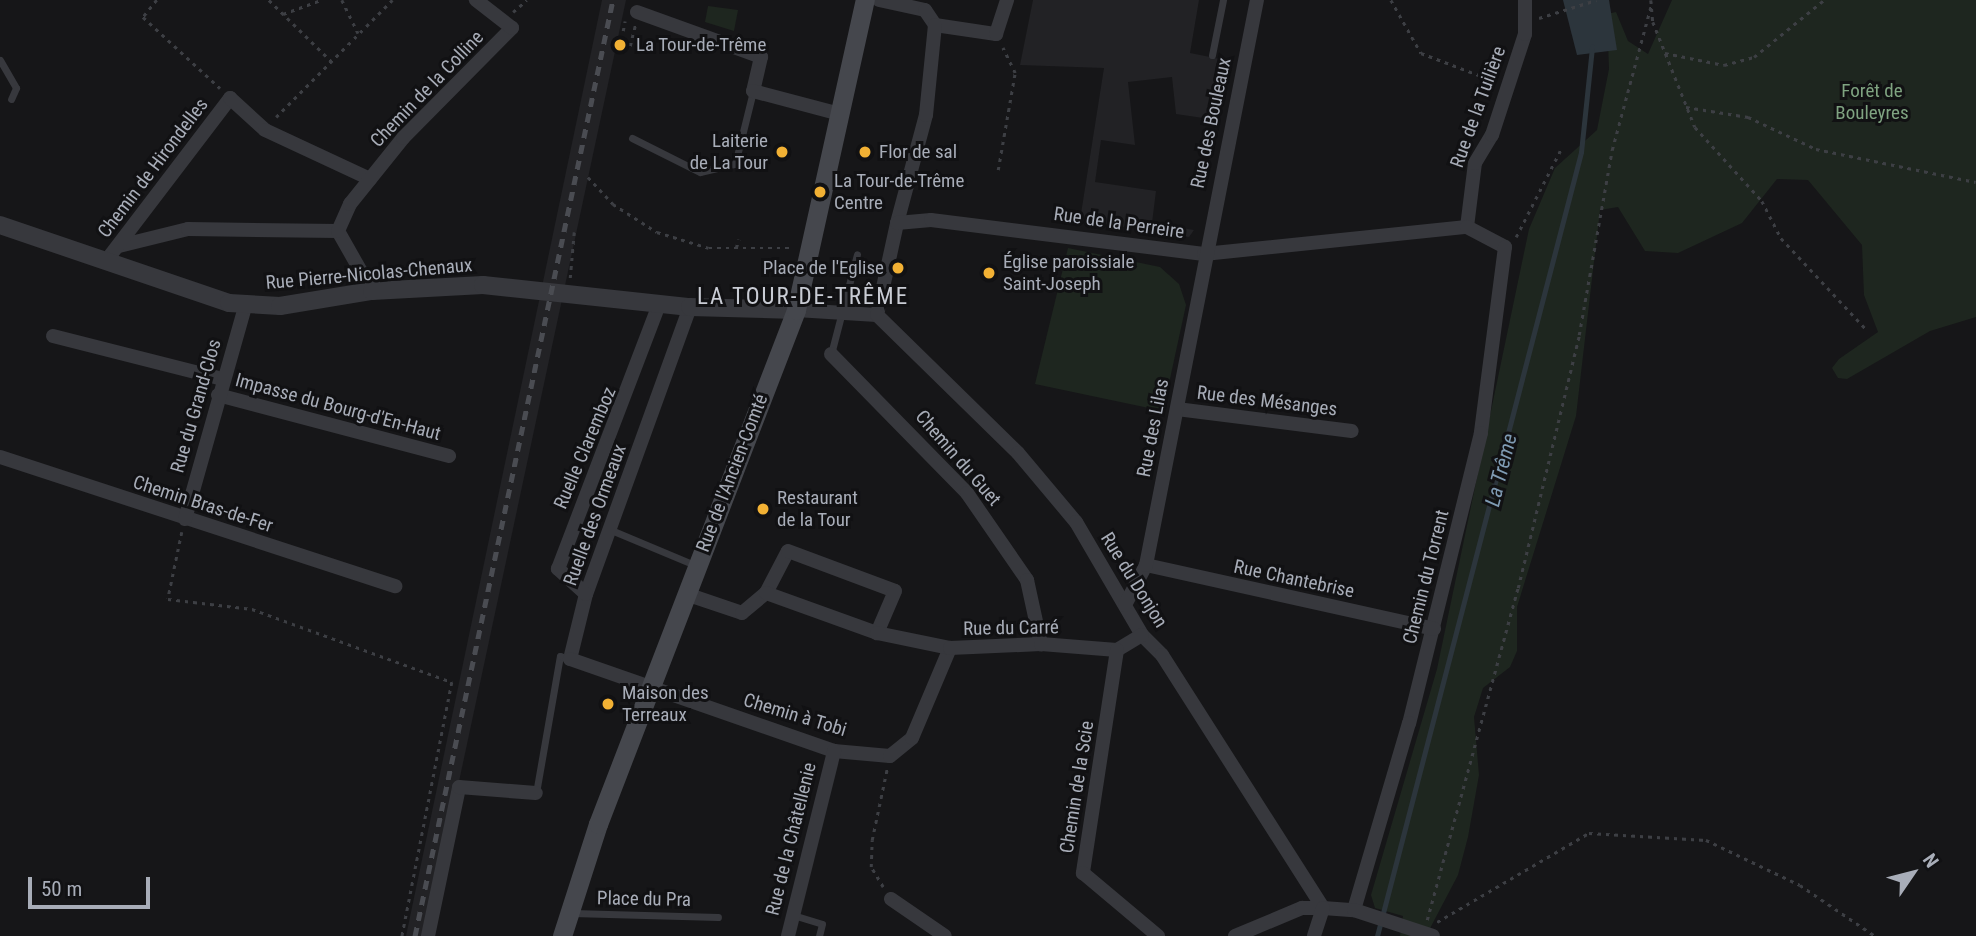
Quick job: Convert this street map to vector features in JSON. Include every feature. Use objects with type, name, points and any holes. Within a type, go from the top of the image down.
[{"type":"main road","name":"Rue de l'Ancien-Comté","points":[[562,936],[650,688],[796,310],[836,113],[865,0]]},
{"type":"street","name":"Chemin de la Colline","points":[[338,231],[370,179],[512,28],[476,0]]},
{"type":"street","points":[[796,310],[877,316],[897,223],[926,116],[935,24],[925,10],[879,0]]},
{"type":"street","points":[[935,24],[996,34],[1007,0]]},
{"type":"street","name":"Rue des Bouleaux","points":[[1204,254],[1257,0]]},
{"type":"street","name":"Rue de la Tuilière","points":[[1467,227],[1475,163],[1508,86],[1528,22],[1525,0]]},
{"type":"street","points":[[632,15],[761,57],[753,91],[836,113]]},
{"type":"street","points":[[230,98],[265,130],[370,179]]},
{"type":"street","name":"Chemin de Hirondelles","points":[[106,261],[230,98]]},
{"type":"street","name":"Rue de la Perreire","points":[[897,223],[990,224],[1204,254],[1467,227]]},
{"type":"street","name":"Rue Pierre-Nicolas-Chenaux","points":[[0,225],[246,304],[280,306],[372,291],[482,285],[690,307],[796,310]]},
{"type":"street","points":[[1467,227],[1505,247]]},
{"type":"street","points":[[119,246],[188,229],[338,231],[372,291]]},
{"type":"street","name":"Chemin du Torrent","points":[[1360,912],[1434,629],[1481,433],[1505,247]]},
{"type":"street","name":"Rue des Lilas","points":[[1125,605],[1146,565],[1204,254]]},
{"type":"street","name":"Rue du Grand-Clos","points":[[185,519],[246,304]]},
{"type":"street","name":"Ruelle Claremboz","points":[[586,594],[558,569],[659,304]]},
{"type":"street","name":"Ruelle des Ormeaux","points":[[570,659],[586,594],[690,307]]},
{"type":"street","name":"Rue du Donjon","points":[[877,316],[1046,484],[1142,635],[1162,655],[1323,908]]},
{"type":"street","name":"Impasse du Bourg-d'En-Haut","points":[[53,336],[223,379]]},
{"type":"street","name":"Chemin du Guet","points":[[831,354],[967,493],[1027,580],[1041,644]]},
{"type":"street","name":"Impasse du Bourg-d'En-Haut","points":[[218,395],[449,456]]},
{"type":"street","name":"Rue des Mésanges","points":[[1177,409],[1352,431]]},
{"type":"street","name":"Chemin Bras-de-Fer","points":[[0,457],[395,586]]},
{"type":"street","points":[[686,594],[742,613],[766,593],[788,551],[895,591],[877,633]]},
{"type":"street","name":"Rue Chantebrise","points":[[1146,565],[1434,629]]},
{"type":"street","name":"Rue du Carré","points":[[766,593],[877,633],[950,649],[1041,644],[1117,650]]},
{"type":"street","points":[[1117,650],[1142,635]]},
{"type":"street","points":[[890,756],[912,738],[950,649]]},
{"type":"street","name":"Chemin de la Scie","points":[[1117,650],[1083,873],[1158,936]]},
{"type":"street","points":[[570,659],[650,688]]},
{"type":"street","name":"Chemin à Tobi","points":[[650,688],[834,751],[890,756]]},
{"type":"street","name":"Rue de la Châtellenie","points":[[788,936],[834,751]]},
{"type":"street","points":[[428,936],[459,787],[536,793]]},
{"type":"street","points":[[891,899],[944,936]]},
{"type":"street","points":[[1235,936],[1302,908],[1360,912],[1429,934]]},
{"type":"street","points":[[1314,936],[1323,908]]},
{"type":"lane","points":[[1212,55],[1223,0]]},
{"type":"lane","points":[[0,60],[16,88],[11,99]]},
{"type":"lane","points":[[632,138],[699,172],[735,164],[753,91]]},
{"type":"lane","points":[[831,354],[845,312],[857,254]]},
{"type":"lane","points":[[611,530],[697,566]]},
{"type":"lane","points":[[536,793],[560,656],[570,659]]},
{"type":"lane","name":"Place du Pra","points":[[569,913],[718,917]]},
{"type":"lane","points":[[793,915],[822,925],[819,936]]},
{"type":"path","points":[[157,0],[143,17],[230,98]]},
{"type":"path","points":[[269,0],[331,61]]},
{"type":"path","points":[[283,14],[321,0]]},
{"type":"path","points":[[342,0],[358,33]]},
{"type":"path","points":[[265,130],[392,0]]},
{"type":"path","points":[[1391,0],[1421,53],[1508,86]]},
{"type":"path","points":[[1528,22],[1596,0]]},
{"type":"path","points":[[1665,53],[1724,65],[1754,57],[1824,0]]},
{"type":"path","points":[[1652,1],[1665,53],[1686,107],[1716,156],[1762,201],[1781,238],[1866,329]]},
{"type":"path","points":[[1429,934],[1579,335],[1612,150],[1652,1]]},
{"type":"path","points":[[623,31],[632,15]]},
{"type":"path","points":[[630,46],[632,15]]},
{"type":"path","points":[[996,34],[1015,73],[998,170]]},
{"type":"path","points":[[1686,107],[1748,117],[1815,149],[1976,182]]},
{"type":"path","points":[[1505,247],[1515,241],[1562,147]]},
{"type":"path","points":[[588,177],[613,204],[657,232],[709,248],[807,252]]},
{"type":"path","points":[[573,295],[568,266],[574,232]]},
{"type":"path","points":[[736,248],[739,239]]},
{"type":"path","points":[[185,519],[168,599],[252,610],[452,682],[402,936]]},
{"type":"path","points":[[890,756],[871,867],[891,899]]},
{"type":"path","points":[[1429,934],[1454,907],[1589,833],[1706,840],[1800,885],[1875,936]]},
{"type":"shaded area","points":[[602,0],[626,0],[426,936],[406,936]]},
{"type":"shaded area","points":[[1033,0],[1199,0],[1190,53],[1235,62],[1220,63],[1210,119],[1176,114],[1172,77],[1128,82],[1135,145],[1101,140],[1095,182],[1156,191],[1152,223],[1194,230],[1189,237],[1080,220],[1104,68],[1020,65]]},
{"type":"shaded area","points":[[1563,0],[1609,0],[1617,50],[1577,55]]},
{"type":"green space","name":"Forêt de Bouleyres","points":[[1672,0],[1976,0],[1976,317],[1930,331],[1847,379],[1838,378],[1832,368],[1839,359],[1878,332],[1864,295],[1862,245],[1808,180],[1777,179],[1742,223],[1678,253],[1645,251],[1618,207],[1600,210],[1576,416],[1517,607],[1517,651],[1510,667],[1483,688],[1474,717],[1479,775],[1458,875],[1426,936],[1400,936],[1403,916],[1375,908],[1371,895],[1437,669],[1529,229],[1555,168],[1597,130],[1609,69],[1607,14],[1616,12],[1628,41],[1648,54]]},
{"type":"green space","points":[[708,6],[738,10],[734,31],[705,22]]},
{"type":"green space","points":[[1068,248],[1160,267],[1179,284],[1186,305],[1163,411],[1035,384]]},
{"type":"waterway","name":"La Trême","points":[[1377,936],[1581,152],[1592,47]]},
{"type":"railway","points":[[415,936],[613,0]]},
{"type":"place","name":"La Tour-de-Trême","points":[[620,45]]},
{"type":"place","name":"Laiterie de La Tour","points":[[782,152]]},
{"type":"place","name":"Flor de sal","points":[[865,152]]},
{"type":"place","name":"La Tour-de-Trême Centre","points":[[820,192]]},
{"type":"place","name":"Place de l'Eglise","points":[[898,268]]},
{"type":"place","name":"Église paroissiale Saint-Joseph","points":[[989,273]]},
{"type":"place","name":"Restaurant de la Tour","points":[[763,509]]},
{"type":"place","name":"Maison des Terreaux","points":[[608,704]]},
{"type":"district","name":"LA TOUR-DE-TRÊME","points":[[803,297]]}]
